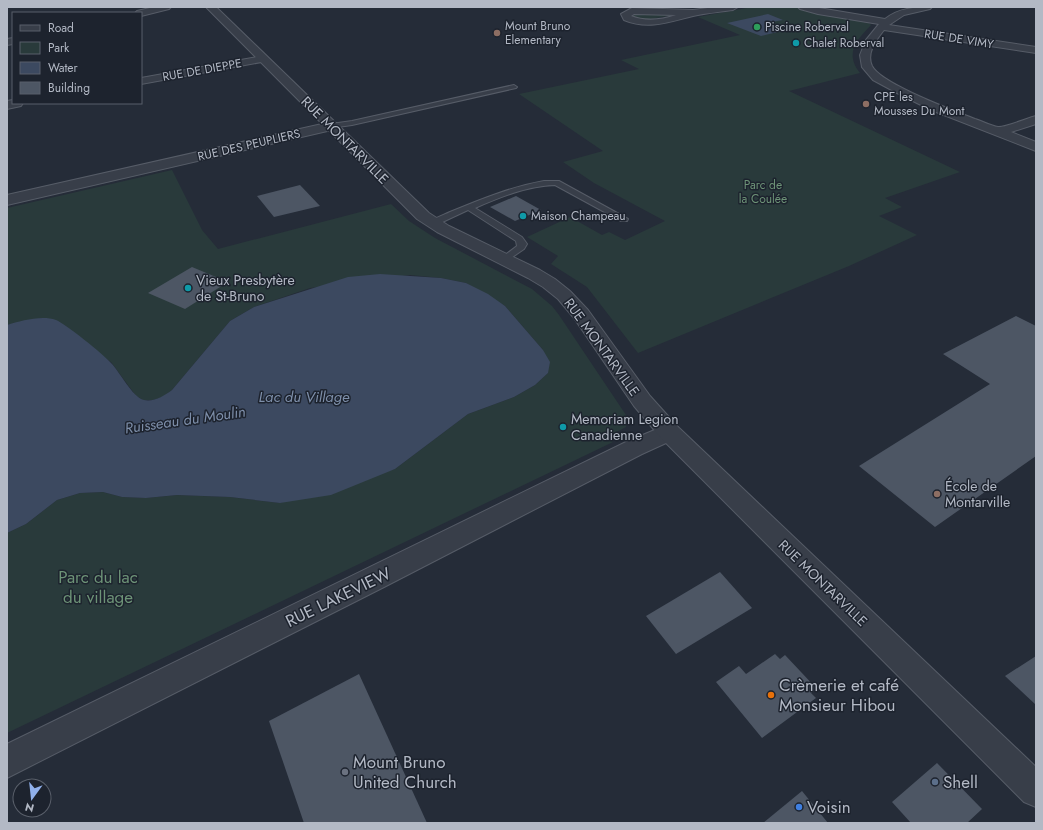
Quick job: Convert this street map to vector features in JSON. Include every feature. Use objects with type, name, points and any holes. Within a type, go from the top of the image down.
[{"type":"street","points":[[142,13],[165,7]]},
{"type":"street","name":"RUE MONTARVILLE","points":[[211,7],[414,208],[433,223],[543,279],[570,301],[642,401],[669,432],[1036,790]]},
{"type":"street","points":[[693,13],[638,11],[628,13],[625,16],[630,20],[649,23],[662,22],[693,13],[734,7]]},
{"type":"street","name":"RUE DE VIMY","points":[[804,7],[884,24],[1036,50]]},
{"type":"street","points":[[927,7],[896,14],[884,24],[866,48],[865,56],[870,71],[886,83],[914,97],[1036,147]]},
{"type":"street","name":"RUE DE DIEPPE","points":[[142,81],[263,59]]},
{"type":"street","points":[[999,132],[1036,120]]},
{"type":"street","name":"RUE DES PEUPLIERS","points":[[7,200],[330,126]]},
{"type":"street","name":"RUE LAKEVIEW","points":[[7,761],[374,580],[634,448],[669,432]]},
{"type":"lane","name":"RUE DES PEUPLIERS","points":[[330,126],[352,123],[514,87]]},
{"type":"lane","points":[[433,223],[496,197],[548,182],[556,183],[624,219]]},
{"type":"lane","points":[[470,208],[519,240],[522,244],[521,247],[505,260]]},
{"type":"green space","name":"Parc de la Coulée","points":[[752,7],[795,7],[819,14],[869,23],[871,25],[854,47],[853,59],[855,66],[860,73],[789,91],[960,172],[885,198],[902,207],[879,216],[917,235],[849,266],[638,353],[587,287],[551,264],[558,256],[527,237],[570,217],[602,235],[609,232],[625,240],[665,221],[594,183],[563,162],[603,151],[519,94],[639,69],[621,60],[740,35],[698,17]]},
{"type":"green space","points":[[635,14],[673,15],[645,20],[632,17]]},
{"type":"green space","name":"Parc du lac du village","points":[[172,170],[202,230],[218,249],[391,204],[409,221],[435,238],[532,289],[552,306],[626,415],[626,427],[609,436],[613,442],[7,733],[7,533],[26,524],[57,500],[80,493],[103,492],[122,497],[146,498],[177,495],[230,497],[280,503],[395,469],[468,414],[514,397],[535,385],[548,373],[543,350],[505,306],[466,283],[441,278],[410,275],[310,288],[254,307],[230,321],[172,390],[163,397],[153,400],[143,400],[136,396],[111,362],[42,318],[7,325],[7,208]]},
{"type":"water","name":"Piscine Roberval","points":[[768,14],[783,20],[766,23],[786,30],[761,36],[727,23]]},
{"type":"water","name":"Lac du Village","points":[[380,274],[441,278],[466,283],[488,294],[505,306],[543,350],[550,362],[548,373],[535,385],[514,397],[468,414],[395,469],[331,495],[280,503],[230,497],[177,495],[146,498],[122,497],[103,492],[80,493],[57,500],[26,524],[7,533],[7,325],[38,318],[56,320],[93,346],[107,359],[115,367],[126,384],[135,394],[144,400],[151,400],[172,390],[230,321],[254,307],[348,277]]},
{"type":"building","points":[[300,185],[320,206],[274,217],[257,196]]},
{"type":"building","name":"Maison Champeau","points":[[516,196],[541,210],[515,221],[490,207]]},
{"type":"building","name":"Vieux Presbytère de St-Bruno","points":[[192,267],[228,282],[185,309],[148,293]]},
{"type":"building","points":[[1016,316],[1036,326],[1036,456],[935,527],[859,466],[990,384],[943,354]]},
{"type":"building","points":[[720,572],[752,608],[676,654],[646,616]]},
{"type":"building","name":"Crèmerie et café Monsieur Hibou","points":[[775,654],[780,659],[785,655],[817,689],[811,693],[816,698],[762,738],[716,682],[739,666],[746,674]]},
{"type":"building","points":[[1036,656],[1036,705],[1005,676]]},
{"type":"building","name":"Mount Bruno United Church","points":[[359,674],[427,823],[304,823],[269,721]]},
{"type":"building","name":"Shell","points":[[937,763],[982,809],[967,823],[911,823],[892,802]]},
{"type":"building","name":"Voisin","points":[[802,791],[828,823],[763,823]]},
{"type":"place","name":"Piscine Roberval","points":[[757,27]]},
{"type":"place","name":"Mount Bruno Elementary","points":[[497,33]]},
{"type":"place","name":"Chalet Roberval","points":[[796,43]]},
{"type":"place","name":"CPE les Mousses Du Mont","points":[[866,104]]},
{"type":"place","name":"Maison Champeau","points":[[523,216]]},
{"type":"place","name":"Vieux Presbytère de St-Bruno","points":[[188,288]]},
{"type":"place","name":"Memoriam Legion Canadienne","points":[[563,427]]},
{"type":"place","name":"École de Montarville","points":[[937,494]]},
{"type":"place","name":"Crèmerie et café Monsieur Hibou","points":[[771,695]]},
{"type":"place","name":"Mount Bruno United Church","points":[[345,772]]},
{"type":"place","name":"Shell","points":[[935,782]]},
{"type":"place","name":"Voisin","points":[[799,807]]},
{"type":"water label","name":"Ruisseau du Moulin","points":[[185,420]]}]
